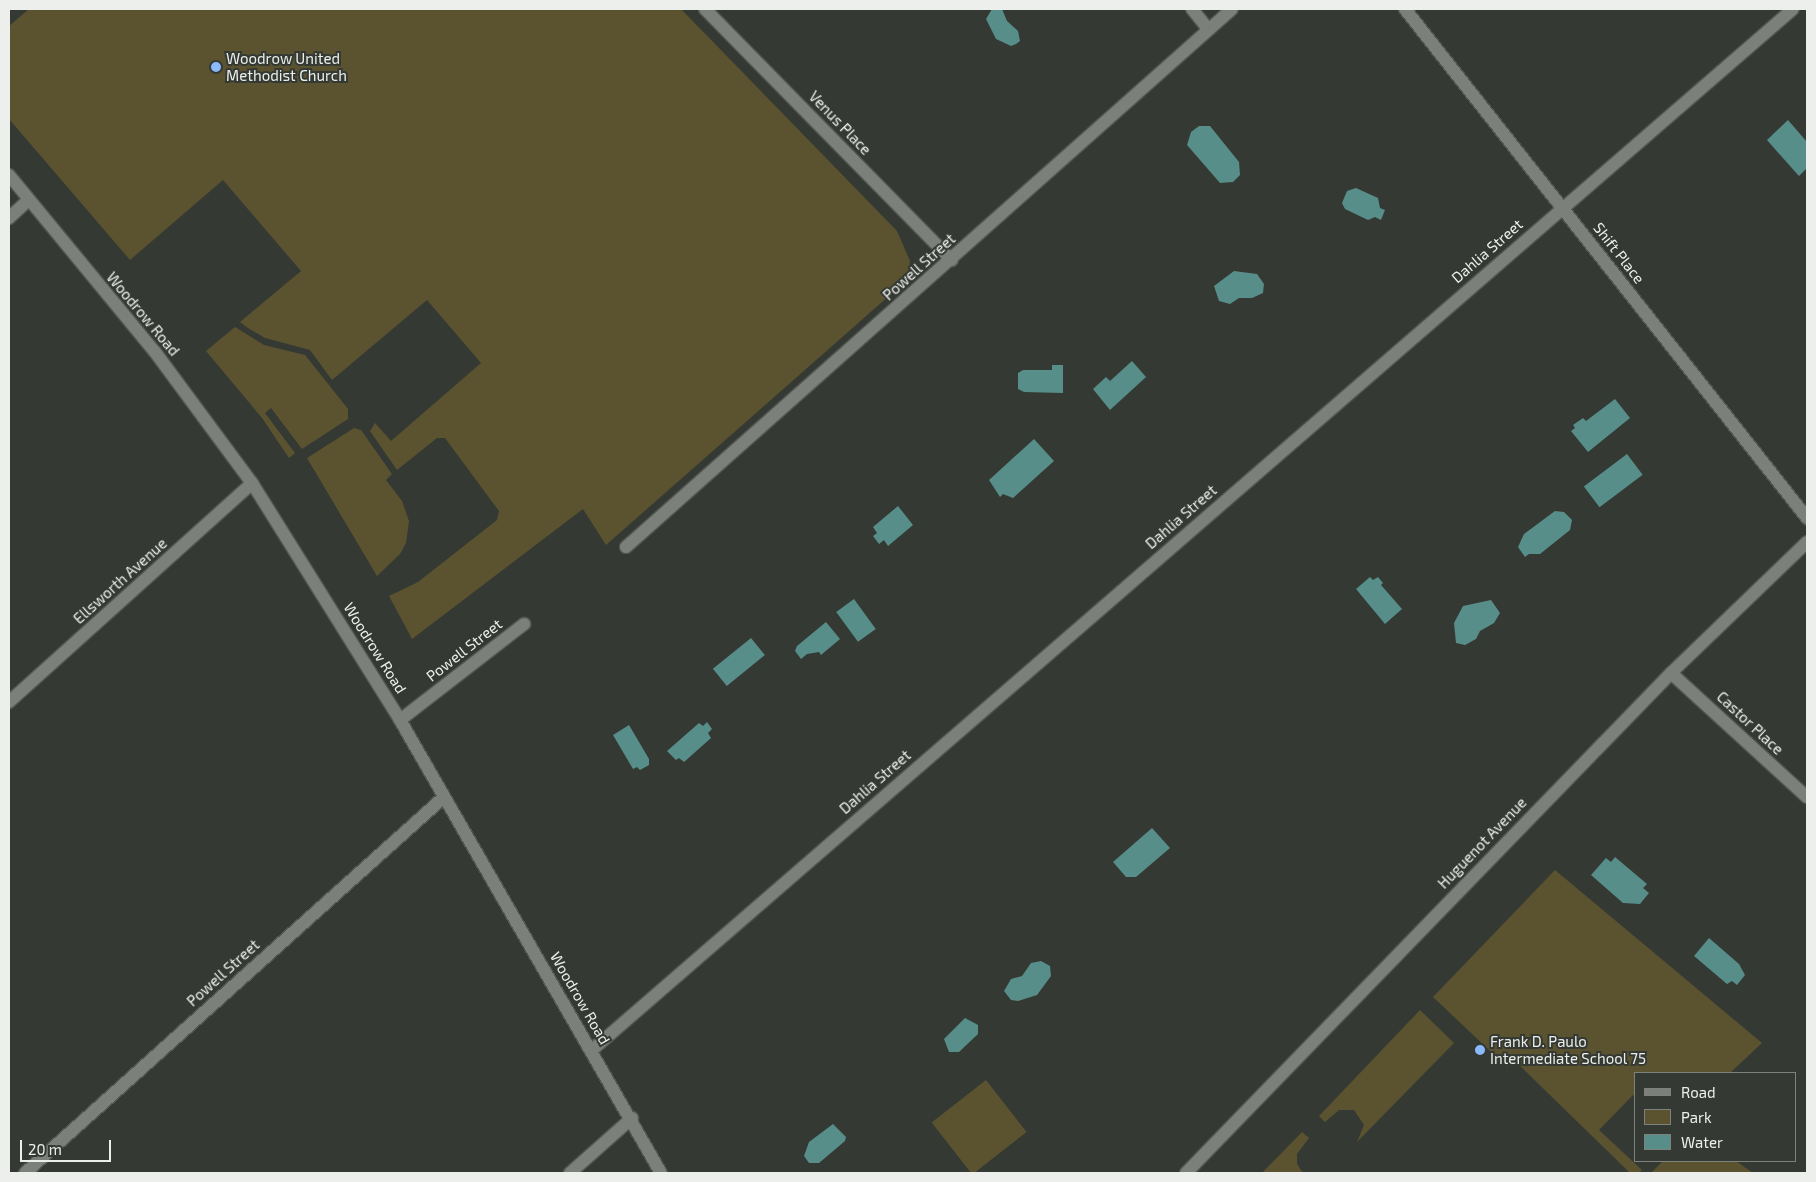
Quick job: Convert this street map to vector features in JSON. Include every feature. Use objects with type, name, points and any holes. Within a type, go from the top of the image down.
[{"type":"street","name":"Venus Place","points":[[705,9],[952,260]]},
{"type":"street","points":[[1192,9],[1208,29]]},
{"type":"street","name":"Powell Street","points":[[626,546],[952,260],[1232,9]]},
{"type":"street","name":"Shift Place","points":[[1405,9],[1807,518]]},
{"type":"street","name":"Dahlia Street","points":[[592,1050],[1793,9]]},
{"type":"street","name":"Woodrow Road","points":[[9,176],[155,352],[252,484],[400,720],[632,1118],[661,1173]]},
{"type":"street","points":[[9,218],[28,200]]},
{"type":"street","name":"Ellsworth Avenue","points":[[9,702],[252,484]]},
{"type":"street","name":"Huguenot Avenue","points":[[1186,1173],[1671,672],[1807,542]]},
{"type":"street","name":"Powell Street","points":[[400,720],[524,624]]},
{"type":"street","name":"Castor Place","points":[[1671,672],[1807,797]]},
{"type":"street","name":"Powell Street","points":[[25,1173],[444,797]]},
{"type":"street","points":[[570,1173],[632,1118]]},
{"type":"green space","points":[[29,9],[681,9],[897,231],[910,261],[907,280],[606,545],[583,509],[412,639],[389,596],[418,582],[497,520],[499,511],[445,438],[437,438],[397,470],[370,431],[375,423],[391,441],[481,363],[427,300],[332,380],[310,350],[265,338],[248,328],[240,322],[301,271],[223,180],[130,260],[9,119],[9,26]]},
{"type":"green space","points":[[235,327],[264,345],[305,355],[348,409],[348,419],[302,449],[271,408],[265,413],[295,453],[289,458],[262,418],[206,351]]},
{"type":"green space","points":[[354,428],[361,430],[392,474],[386,480],[402,501],[409,521],[406,543],[400,554],[377,576],[307,458]]},
{"type":"green space","points":[[1555,870],[1762,1043],[1731,1072],[1634,1072],[1634,1096],[1599,1130],[1642,1170],[1639,1173],[1630,1173],[1514,1060],[1507,1067],[1433,997]]},
{"type":"green space","points":[[1420,1010],[1454,1043],[1357,1142],[1364,1125],[1354,1110],[1339,1110],[1325,1122],[1319,1116]]},
{"type":"green space","points":[[986,1080],[1027,1132],[974,1173],[971,1173],[932,1122]]},
{"type":"green space","points":[[1302,1132],[1309,1138],[1297,1154],[1297,1164],[1303,1173],[1262,1173]]},
{"type":"green space","points":[[1662,1162],[1737,1162],[1753,1173],[1651,1173]]},
{"type":"water","points":[[992,9],[1002,9],[1007,21],[1018,31],[1020,41],[1011,46],[996,39],[986,19]]},
{"type":"water","points":[[1788,120],[1807,142],[1807,168],[1799,176],[1767,140]]},
{"type":"water","points":[[1199,126],[1210,126],[1239,162],[1240,175],[1233,182],[1220,183],[1187,145],[1191,132]]},
{"type":"water","points":[[1356,188],[1378,198],[1380,208],[1385,210],[1381,220],[1375,217],[1368,220],[1345,209],[1342,203],[1347,191]]},
{"type":"water","points":[[1234,271],[1257,274],[1264,284],[1263,293],[1252,298],[1239,298],[1230,304],[1219,301],[1214,286]]},
{"type":"water","points":[[1132,361],[1146,377],[1110,410],[1093,389],[1106,377],[1110,381]]},
{"type":"water","points":[[1052,365],[1063,365],[1063,393],[1024,392],[1018,389],[1018,373],[1023,370],[1052,370]]},
{"type":"water","points":[[1615,399],[1630,418],[1588,452],[1571,431],[1575,428],[1573,425],[1583,418],[1586,421]]},
{"type":"water","points":[[1034,439],[1054,461],[1013,498],[1003,494],[1000,497],[989,480]]},
{"type":"water","points":[[1627,454],[1643,475],[1600,507],[1584,486]]},
{"type":"water","points":[[898,506],[913,525],[888,546],[884,540],[879,544],[873,536],[877,533],[873,527]]},
{"type":"water","points":[[1555,511],[1564,512],[1572,520],[1570,530],[1540,554],[1529,554],[1525,557],[1518,547],[1524,534]]},
{"type":"water","points":[[1370,577],[1373,580],[1378,577],[1383,583],[1381,585],[1402,609],[1385,624],[1356,589]]},
{"type":"water","points":[[854,599],[876,629],[858,642],[836,612]]},
{"type":"water","points":[[1491,600],[1500,613],[1494,623],[1480,631],[1476,639],[1465,645],[1456,643],[1454,623],[1463,606]]},
{"type":"water","points":[[826,622],[840,639],[821,655],[819,652],[807,654],[801,659],[795,651],[797,646]]},
{"type":"water","points":[[751,638],[765,655],[727,686],[713,669]]},
{"type":"water","points":[[707,722],[712,729],[708,733],[711,738],[684,762],[679,758],[676,760],[667,751],[699,723],[703,726]]},
{"type":"water","points":[[629,725],[649,759],[649,765],[640,770],[637,767],[633,769],[613,735]]},
{"type":"water","points":[[1152,828],[1170,848],[1136,877],[1126,877],[1113,862]]},
{"type":"water","points":[[1615,857],[1647,884],[1643,888],[1649,893],[1640,904],[1623,903],[1591,875],[1606,858],[1611,862]]},
{"type":"water","points":[[1709,938],[1739,964],[1745,975],[1737,985],[1732,981],[1727,984],[1694,956]]},
{"type":"water","points":[[1041,961],[1050,966],[1051,976],[1037,995],[1018,1001],[1011,1000],[1004,991],[1011,979],[1022,976],[1031,963]]},
{"type":"water","points":[[965,1018],[978,1025],[978,1034],[959,1052],[949,1052],[944,1039]]},
{"type":"water","points":[[833,1124],[846,1137],[845,1141],[819,1163],[809,1163],[804,1156],[809,1142]]},
{"type":"place","name":"Woodrow United Methodist Church","points":[[216,67]]},
{"type":"place","name":"Frank D. Paulo Intermediate School 75","points":[[1480,1050]]}]
